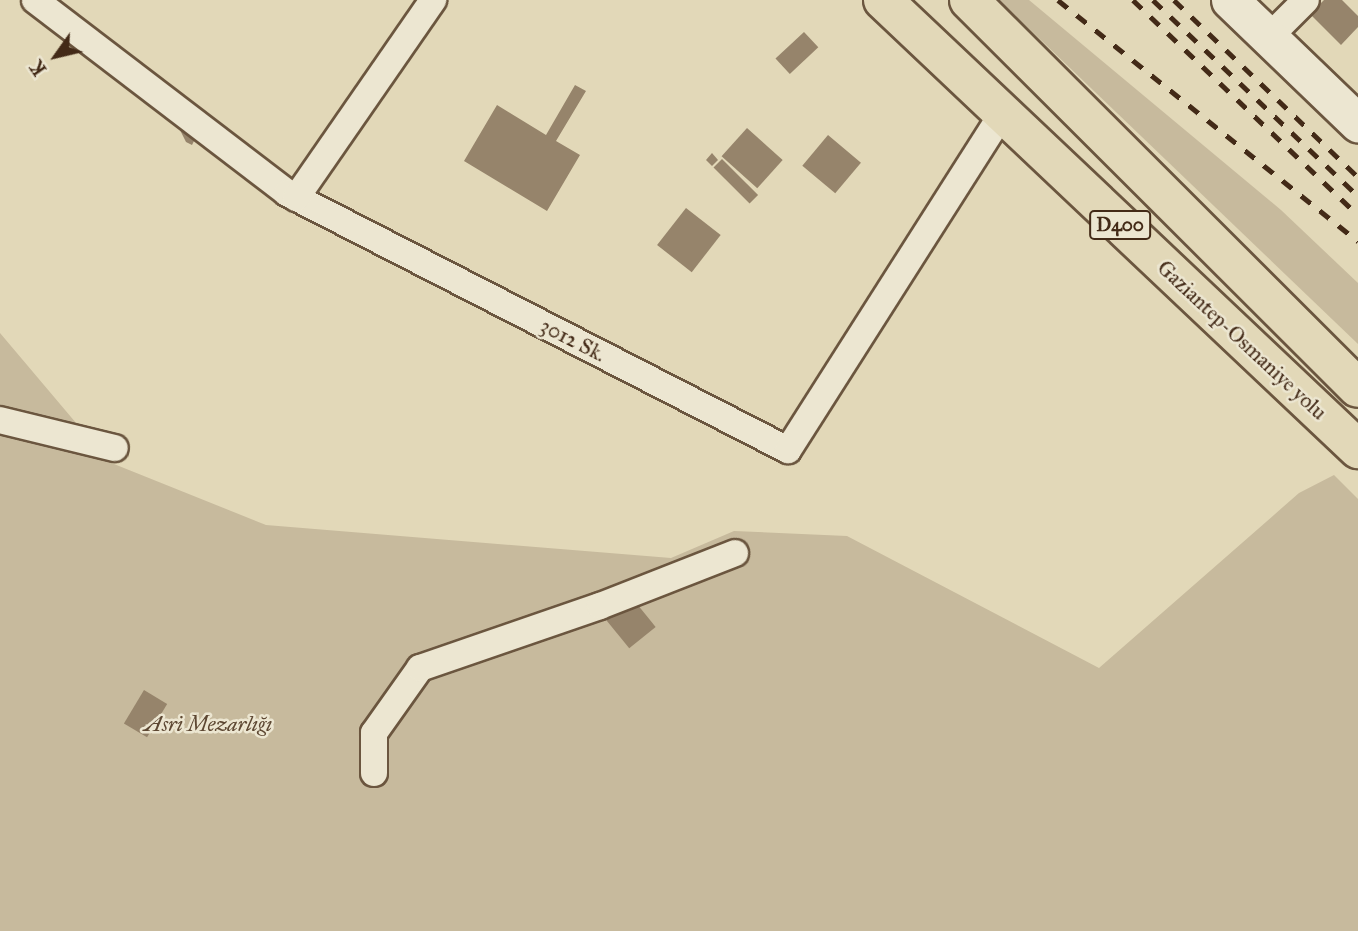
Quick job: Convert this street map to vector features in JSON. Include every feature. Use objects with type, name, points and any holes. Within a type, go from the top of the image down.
[{"type":"highway","name":"Gaziantep-Osmaniye yolu","points":[[883,0],[1358,449]]},
{"type":"highway","name":"D400","points":[[969,0],[1358,388]]},
{"type":"street","name":"3012 Sk.","points":[[35,0],[296,198],[788,450],[1002,114]]},
{"type":"street","points":[[296,198],[433,0]]},
{"type":"street","points":[[1230,0],[1356,117]]},
{"type":"street","points":[[1269,37],[1306,0]]},
{"type":"street","points":[[0,420],[115,448]]},
{"type":"street","points":[[374,773],[374,733],[420,668],[600,606],[736,553]]},
{"type":"green space","points":[[999,0],[1029,0],[1281,210],[1358,283],[1358,344]]},
{"type":"green space","name":"Asri Mezarlığı","points":[[0,333],[109,462],[266,525],[671,558],[734,531],[847,536],[1099,668],[1299,493],[1334,475],[1358,499],[1358,931],[0,931]]},
{"type":"building","points":[[1324,0],[1342,0],[1358,16],[1358,27],[1341,45],[1310,14]]},
{"type":"building","points":[[804,32],[818,47],[790,74],[775,59]]},
{"type":"building","points":[[575,85],[586,91],[556,141],[580,155],[547,211],[464,161],[497,105],[546,135]]},
{"type":"building","points":[[176,122],[198,133],[192,145],[186,142]]},
{"type":"building","points":[[747,128],[783,160],[757,188],[722,156]]},
{"type":"building","points":[[828,135],[861,163],[835,193],[802,166]]},
{"type":"building","points":[[712,153],[718,160],[712,166],[706,160]]},
{"type":"building","points":[[722,159],[758,195],[750,204],[714,167]]},
{"type":"building","points":[[686,208],[721,235],[692,272],[657,245]]},
{"type":"building","points":[[633,599],[656,627],[629,648],[607,620]]},
{"type":"building","points":[[144,690],[167,704],[147,737],[124,723]]},
{"type":"railway","points":[[1058,0],[1358,241]]},
{"type":"railway","points":[[1133,0],[1358,215]]},
{"type":"railway","points":[[1153,0],[1358,196]]},
{"type":"railway","points":[[1174,0],[1358,177]]}]
